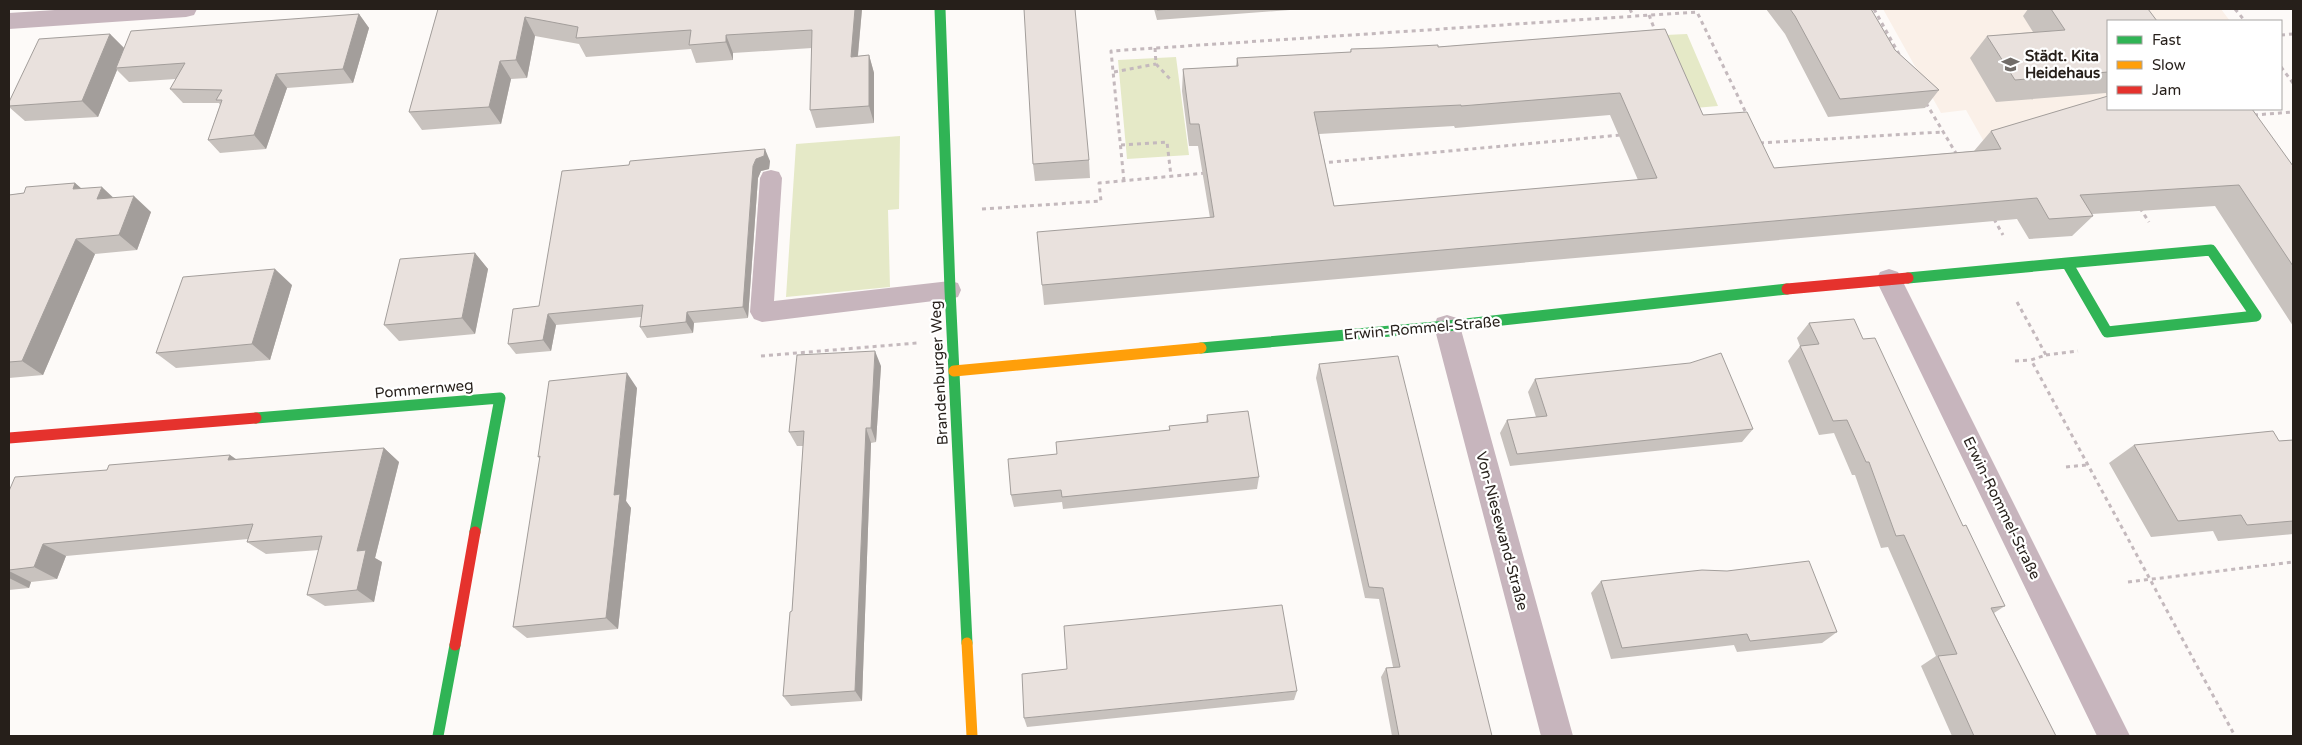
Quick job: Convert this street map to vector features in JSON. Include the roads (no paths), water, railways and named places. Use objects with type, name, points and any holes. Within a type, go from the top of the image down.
[{"type":"street","points":[[9,22],[186,9]]},
{"type":"street","name":"Brandenburger Weg","points":[[940,9],[949,211],[950,290],[972,736]]},
{"type":"street","name":"Erwin-Rommel-Straße","points":[[954,371],[1447,326],[2021,266],[2211,250],[2256,316],[2107,332],[2067,263]]},
{"type":"street","name":"Erwin-Rommel-Straße","points":[[1889,280],[2114,736]]},
{"type":"street","name":"Von-Niesewand-Straße","points":[[1447,326],[1557,736]]},
{"type":"street","name":"Pommernweg","points":[[9,438],[500,398],[438,736]]},
{"type":"lane","points":[[771,178],[762,312],[950,290]]},
{"type":"place","name":"Städt. Kita Heidehaus","points":[[2011,65]]}]
